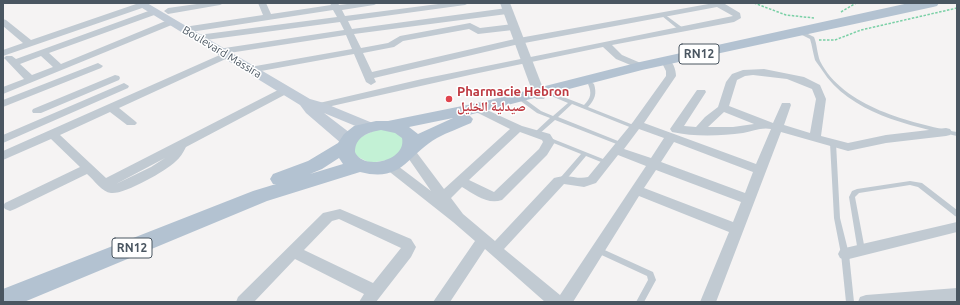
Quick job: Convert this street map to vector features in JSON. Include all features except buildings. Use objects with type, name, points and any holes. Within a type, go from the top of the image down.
[{"type":"main road","name":"Boulevard Massira","points":[[140,4],[168,17],[198,38],[312,106]]},
{"type":"main road","name":"RN12","points":[[393,126],[524,101],[543,94],[591,84],[667,63],[806,35],[915,9],[929,4]]},
{"type":"main road","name":"RN12","points":[[3,290],[259,192],[359,166],[374,168],[390,166],[402,160],[411,149],[445,126],[480,110],[543,94],[640,66],[667,63]]},
{"type":"main road","points":[[312,106],[370,126]]},
{"type":"main road","points":[[312,106],[346,144],[347,158],[359,166]]},
{"type":"main road","name":"RN12","points":[[3,300],[259,192],[315,165],[346,144],[353,134],[370,126],[381,125],[400,128],[410,135],[411,149]]},
{"type":"street","points":[[14,63],[43,53],[220,3]]},
{"type":"street","points":[[265,10],[313,3]]},
{"type":"street","points":[[3,91],[87,56],[168,17],[374,3]]},
{"type":"street","points":[[198,38],[465,3]]},
{"type":"street","points":[[31,80],[3,53],[140,4]]},
{"type":"street","points":[[312,106],[526,60],[734,19],[737,18],[737,16],[718,5],[519,41],[368,76]]},
{"type":"street","points":[[335,6],[349,32],[376,93]]},
{"type":"street","points":[[3,156],[138,95],[224,53],[506,7],[526,60],[543,94]]},
{"type":"street","points":[[3,22],[30,44]]},
{"type":"street","points":[[250,70],[391,45],[400,39],[470,26],[478,31],[513,27]]},
{"type":"street","points":[[605,44],[619,57],[640,66]]},
{"type":"street","points":[[43,53],[60,68]]},
{"type":"street","points":[[87,56],[124,86],[138,95]]},
{"type":"street","points":[[495,250],[547,192],[563,179],[584,183],[592,180],[636,125],[671,76],[672,71],[667,63]]},
{"type":"street","points":[[3,104],[98,66]]},
{"type":"street","points":[[699,131],[708,120],[723,108],[732,81],[736,76],[744,73],[761,72],[772,73],[813,84],[820,93],[820,106],[815,138]]},
{"type":"street","points":[[37,111],[115,78]]},
{"type":"street","points":[[3,139],[124,86]]},
{"type":"street","points":[[53,134],[105,184],[113,189],[116,189],[171,161],[181,145],[286,90]]},
{"type":"street","points":[[564,302],[701,92]]},
{"type":"street","points":[[21,97],[46,120]]},
{"type":"street","points":[[708,302],[759,170],[772,126],[786,106]]},
{"type":"street","points":[[111,107],[131,123]]},
{"type":"street","points":[[723,108],[772,126],[848,147],[886,139],[951,133]]},
{"type":"street","points":[[460,181],[490,197],[497,197],[502,194],[543,152],[549,142],[548,139],[518,128],[480,110]]},
{"type":"street","points":[[67,111],[78,122]]},
{"type":"street","points":[[636,125],[674,133],[759,170]]},
{"type":"street","points":[[674,133],[772,126]]},
{"type":"street","points":[[440,199],[518,128]]},
{"type":"street","points":[[618,147],[654,164],[748,199]]},
{"type":"street","points":[[411,149],[440,199]]},
{"type":"street","points":[[390,166],[440,199],[458,218],[556,302]]},
{"type":"street","points":[[10,206],[89,168]]},
{"type":"street","points":[[636,190],[736,230]]},
{"type":"street","points":[[250,300],[294,252],[328,217],[340,214],[406,243],[409,247],[406,253],[371,297],[294,252]]},
{"type":"street","points":[[845,254],[957,227]]},
{"type":"street","points":[[441,302],[483,240]]},
{"type":"street","points":[[866,302],[957,295]]},
{"type":"lane","points":[[663,15],[681,29]]},
{"type":"lane","points":[[806,35],[813,48],[820,67],[836,87],[887,115],[919,126],[951,133]]},
{"type":"lane","points":[[585,107],[594,98],[595,91],[591,84]]},
{"type":"lane","points":[[543,94],[572,102],[636,125]]},
{"type":"lane","points":[[524,101],[539,112],[618,147]]},
{"type":"lane","points":[[536,134],[553,117],[572,102]]},
{"type":"lane","points":[[548,139],[606,162]]},
{"type":"lane","points":[[833,143],[837,218],[845,254],[850,302]]},
{"type":"lane","points":[[563,179],[585,154]]},
{"type":"lane","points":[[861,250],[852,197],[857,191],[910,183],[920,185],[957,214]]},
{"type":"lane","points":[[598,250],[650,274],[652,280],[640,302]]},
{"type":"path","points":[[754,3],[786,15],[815,18]]},
{"type":"path","points":[[806,35],[822,40],[835,40],[861,30],[957,8]]},
{"type":"green space","points":[[378,129],[395,130],[407,142],[394,159],[370,163],[356,156],[353,145],[358,138]]},
{"type":"place","name":"Pharmacie Hebron صيدلية الخليل","points":[[449,99]]}]
